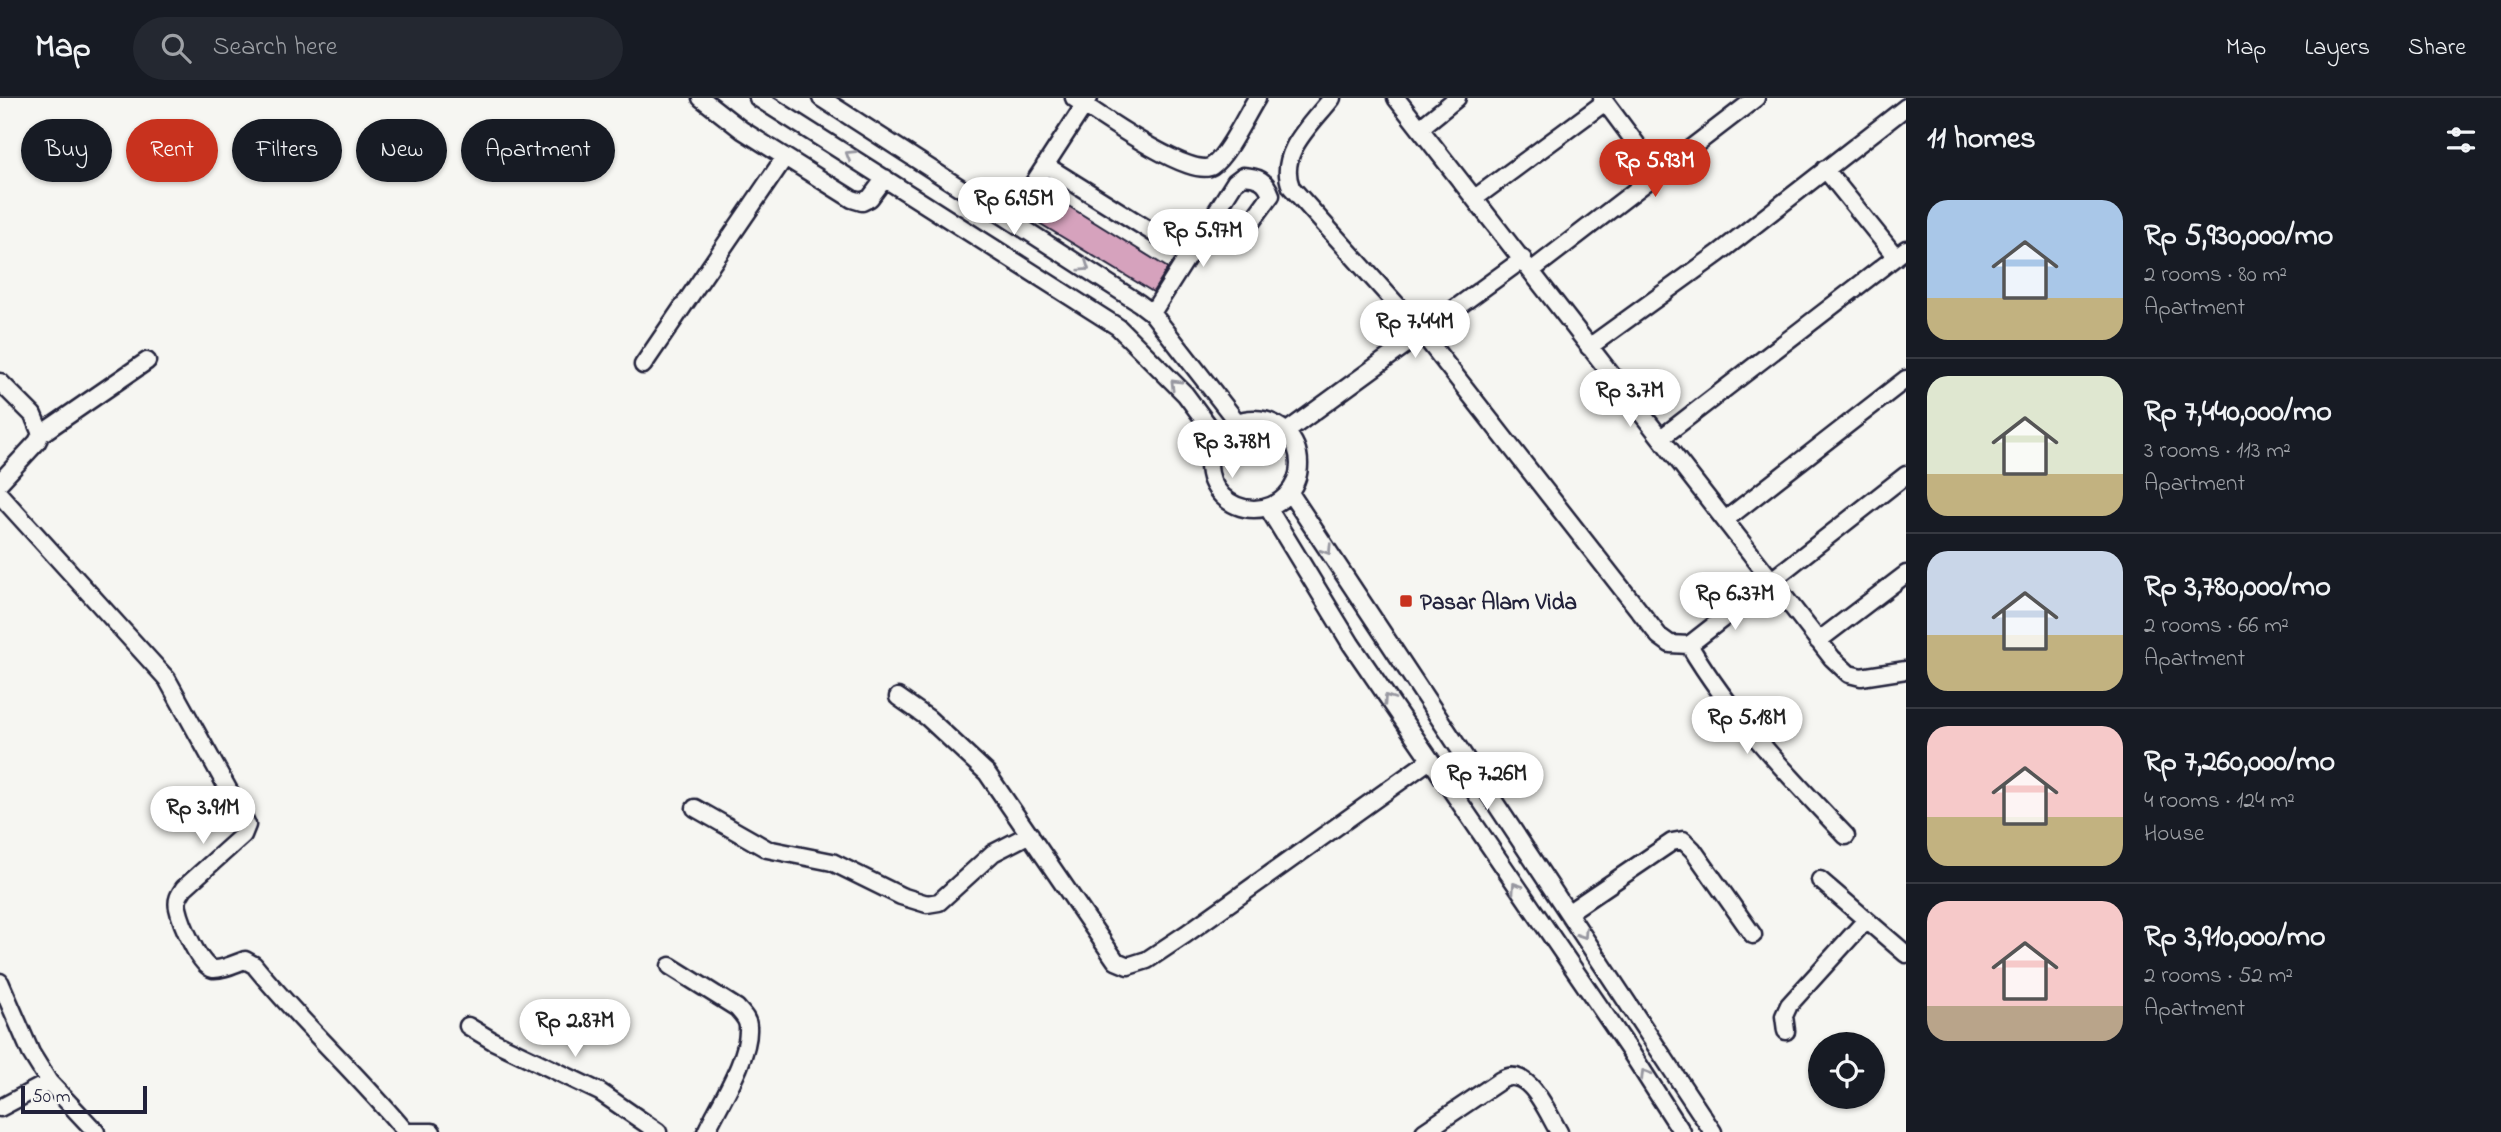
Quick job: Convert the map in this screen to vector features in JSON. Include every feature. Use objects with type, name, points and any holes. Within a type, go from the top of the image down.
[{"type":"street","points":[[701,98],[785,157],[862,202],[870,198],[886,178]]},
{"type":"street","points":[[758,98],[1118,327],[1185,394],[1217,437]]},
{"type":"street","points":[[821,98],[1011,218],[1153,316],[1237,422]]},
{"type":"street","points":[[1011,218],[1082,100],[1179,163],[1203,169],[1212,166],[1223,154],[1257,98]]},
{"type":"street","points":[[1332,98],[1293,149],[1286,174],[1291,187],[1422,332],[1659,636],[1670,644],[1689,645],[1906,475]]},
{"type":"street","points":[[1396,98],[1818,641],[1849,674],[1861,677],[1906,670]]},
{"type":"street","points":[[1420,128],[1457,98]]},
{"type":"street","points":[[1286,432],[1422,332],[1527,265],[1658,173],[1756,98]]},
{"type":"street","points":[[1475,198],[1603,100],[1658,173]]},
{"type":"street","points":[[1590,347],[1719,253],[1906,107]]},
{"type":"street","points":[[643,365],[785,157]]},
{"type":"street","points":[[1045,164],[1189,255]]},
{"type":"street","points":[[1661,438],[1901,253],[1825,169]]},
{"type":"street","points":[[1134,342],[1153,316],[1235,182],[1243,176],[1259,179],[1267,184],[1271,195],[1238,240]]},
{"type":"street","points":[[0,482],[37,442],[41,434],[147,361]]},
{"type":"street","points":[[1724,520],[1906,379]]},
{"type":"street","points":[[0,382],[33,415],[41,434]]},
{"type":"street","points":[[1264,420],[1286,432],[1298,455],[1296,481],[1290,493],[1268,508],[1243,509],[1221,496],[1209,474],[1208,461],[1217,437],[1237,422],[1264,420]]},
{"type":"street","points":[[1290,493],[1713,1132]]},
{"type":"street","points":[[0,495],[167,679],[247,825],[243,835],[184,888],[178,898],[178,909],[198,957],[205,966],[215,969],[245,960],[254,965],[314,1034],[360,1078],[404,1131],[432,1132]]},
{"type":"street","points":[[1268,508],[1351,644],[1630,1051],[1682,1132]]},
{"type":"street","points":[[1818,641],[1906,574]]},
{"type":"street","points":[[1689,645],[1723,699],[1783,770],[1846,836]]},
{"type":"street","points":[[898,697],[928,718],[987,773],[1116,961],[1134,966],[1186,934],[1430,760]]},
{"type":"street","points":[[695,808],[761,846],[832,862],[901,896],[927,904],[939,902],[993,853],[1030,834]]},
{"type":"street","points":[[1569,912],[1672,842],[1683,840],[1693,850],[1753,935]]},
{"type":"street","points":[[1819,880],[1906,954]]},
{"type":"street","points":[[1786,1031],[1784,1016],[1790,1005],[1866,920]]},
{"type":"street","points":[[670,966],[737,1008],[746,1018],[748,1028],[744,1052],[706,1132]]},
{"type":"street","points":[[0,982],[14,1020],[49,1082],[96,1132]]},
{"type":"street","points":[[468,1026],[493,1041],[600,1092],[658,1132]]},
{"type":"street","points":[[1424,1132],[1501,1080],[1513,1076],[1521,1077],[1528,1083],[1559,1132]]},
{"type":"street","points":[[0,1108],[49,1082]]},
{"type":"building","points":[[1054,197],[1168,268],[1153,292],[1039,223]]},
{"type":"place","name":"Pasar Alam Vida","points":[[1406,601]]}]
